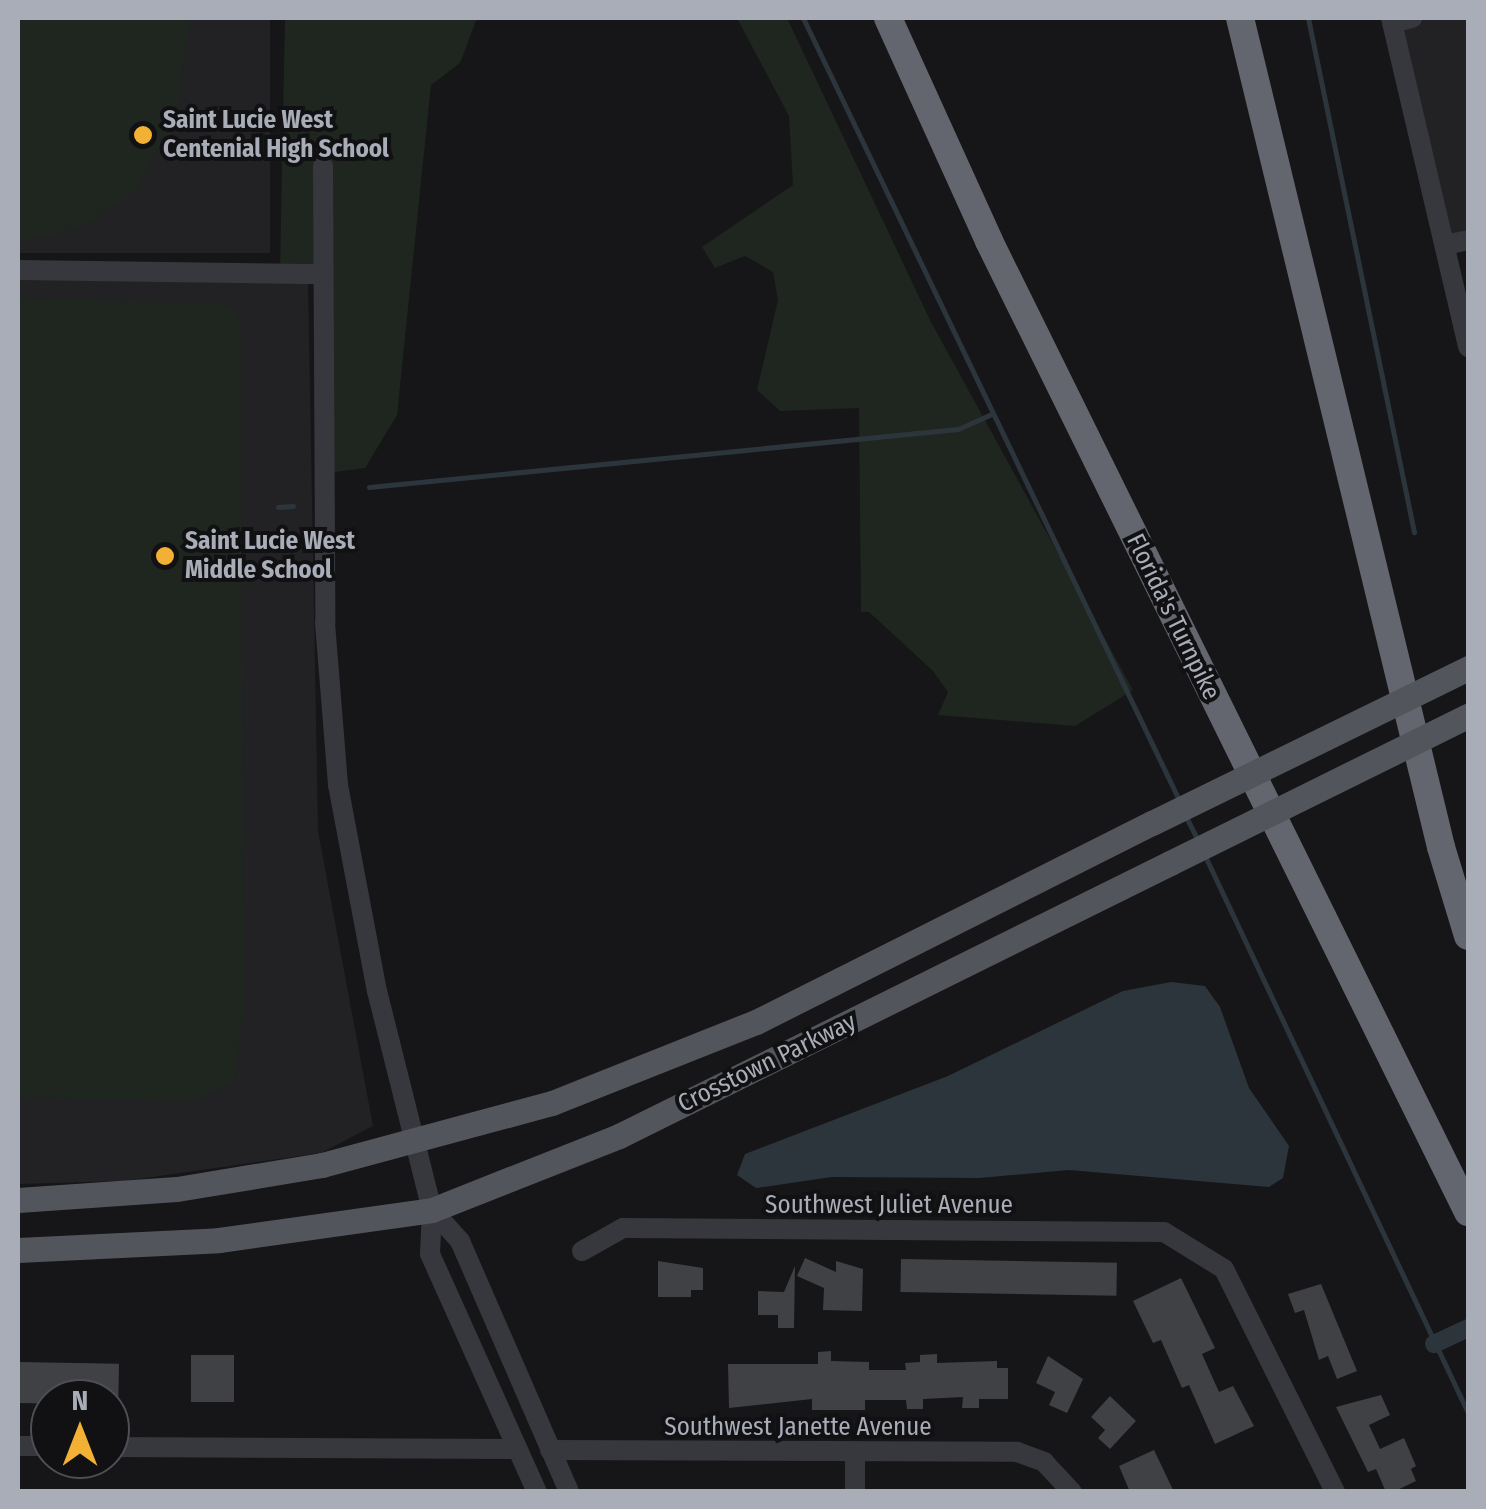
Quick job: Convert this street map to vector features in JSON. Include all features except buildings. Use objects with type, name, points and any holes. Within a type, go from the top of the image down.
[{"type":"highway","name":"Florida's Turnpike","points":[[888,18],[997,259],[1468,1212]]},
{"type":"highway","points":[[1240,18],[1432,810],[1468,936]]},
{"type":"main road","name":"Crosstown Parkway","points":[[18,1200],[177,1189],[322,1165],[552,1103],[756,1022],[1468,668]]},
{"type":"main road","name":"Crosstown Parkway","points":[[18,1250],[219,1240],[432,1210],[619,1136],[1468,716]]},
{"type":"street","points":[[1398,19],[1468,347]]},
{"type":"street","points":[[322,166],[325,624],[338,785],[377,991],[432,1210],[430,1254],[537,1492]]},
{"type":"street","points":[[1445,246],[1468,240]]},
{"type":"street","points":[[18,270],[322,274]]},
{"type":"street","points":[[432,1210],[460,1241],[569,1492]]},
{"type":"street","name":"Southwest Juliet Avenue","points":[[582,1251],[623,1228],[1164,1232],[1198,1247],[1224,1269],[1335,1492]]},
{"type":"street","points":[[130,1446],[517,1449]]},
{"type":"street","name":"Southwest Janette Avenue","points":[[550,1450],[1017,1452],[1044,1462],[1072,1492]]},
{"type":"street","points":[[855,1452],[855,1492]]},
{"type":"shaded area","name":"Saint Lucie West Centenial High School","points":[[18,18],[270,18],[270,253],[18,253]]},
{"type":"shaded area","points":[[18,18],[189,18],[189,24],[177,113],[135,193],[78,229],[18,242]]},
{"type":"shaded area","points":[[285,18],[477,18],[460,63],[431,85],[397,415],[365,468],[320,474],[316,278],[280,272]]},
{"type":"shaded area","points":[[737,18],[787,18],[931,322],[1133,690],[1075,726],[938,715],[948,692],[933,671],[869,612],[861,612],[859,408],[780,411],[757,390],[778,300],[773,272],[745,256],[715,268],[702,247],[793,185],[789,116]]},
{"type":"shaded area","points":[[1400,18],[1468,18],[1468,230],[1451,234]]},
{"type":"shaded area","name":"Saint Lucie West Middle School","points":[[18,279],[308,281],[318,831],[373,1126],[321,1153],[125,1181],[18,1184]]},
{"type":"shaded area","name":"Saint Lucie West Middle School","points":[[18,298],[223,304],[237,310],[241,328],[243,1015],[234,1080],[197,1101],[18,1098]]},
{"type":"shaded area","points":[[1171,982],[1205,986],[1220,1007],[1249,1088],[1289,1146],[1283,1178],[1269,1187],[1069,1170],[979,1178],[832,1177],[756,1188],[737,1175],[745,1154],[948,1076],[1123,991]]},
{"type":"waterway","points":[[803,18],[1179,800]]},
{"type":"waterway","points":[[1308,18],[1414,532]]},
{"type":"waterway","points":[[369,487],[958,429],[990,415]]},
{"type":"waterway","points":[[278,507],[293,506]]},
{"type":"waterway","points":[[1185,815],[1198,841]]},
{"type":"waterway","points":[[1205,856],[1468,1413]]},
{"type":"waterway","points":[[1434,1344],[1468,1328]]},
{"type":"place","name":"Saint Lucie West Centenial High School","points":[[143,135]]},
{"type":"place","name":"Saint Lucie West Middle School","points":[[165,556]]}]
